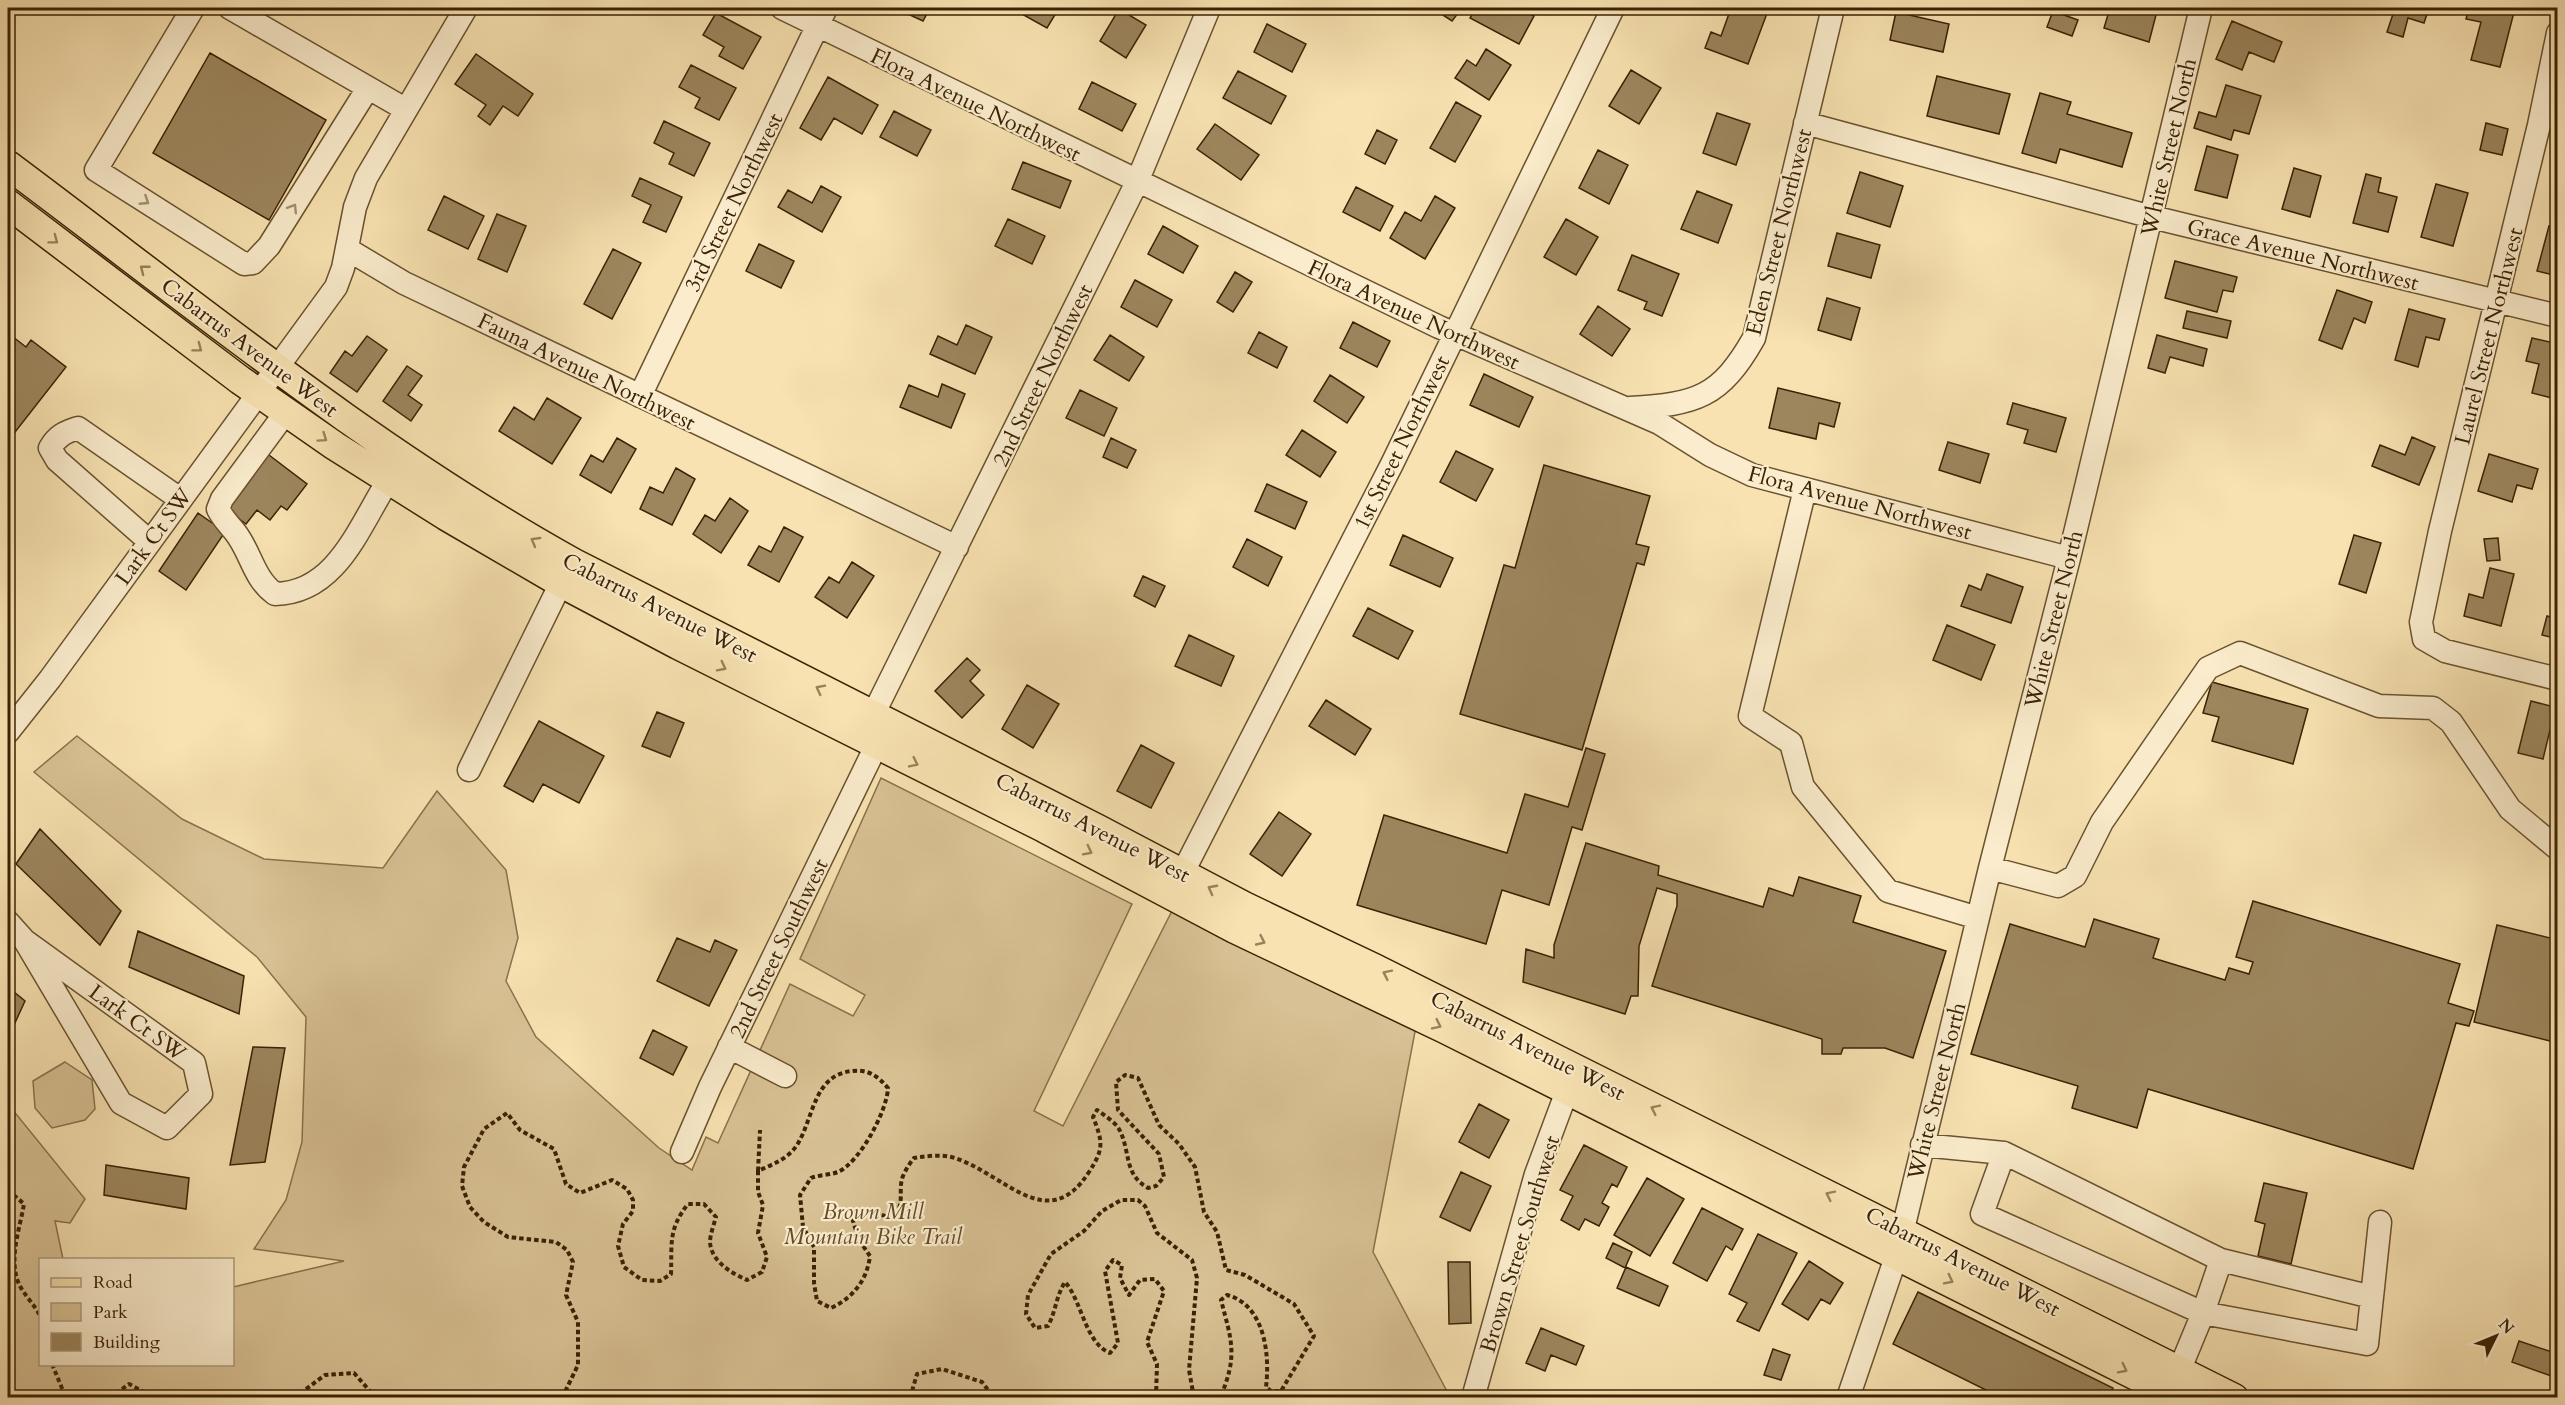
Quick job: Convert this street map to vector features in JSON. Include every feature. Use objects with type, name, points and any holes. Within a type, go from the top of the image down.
[{"type":"main road","name":"Cabarrus Avenue West","points":[[8,165],[275,367],[387,448],[538,543],[658,608],[870,732],[1044,828],[1235,929],[1373,993],[1566,1090],[1899,1242]]},
{"type":"main road","name":"Cabarrus Avenue West","points":[[8,204],[286,412],[388,481],[561,583],[870,732],[1182,874],[1899,1242],[2167,1388],[2234,1398]]},
{"type":"street","points":[[193,8],[96,170],[244,264],[253,263],[269,246],[368,88]]},
{"type":"street","points":[[230,8],[405,109]]},
{"type":"street","points":[[275,367],[336,286],[344,268],[359,192],[405,109],[466,8]]},
{"type":"street","name":"Flora Avenue Northwest","points":[[782,8],[822,17],[1137,182],[1454,335],[1626,408],[1675,432],[1710,455],[1752,475],[2069,558]]},
{"type":"street","name":"2nd Street Northwest","points":[[870,732],[957,547],[1137,182],[1209,8]]},
{"type":"street","name":"1st Street Northwest","points":[[1182,874],[1392,464],[1613,8]]},
{"type":"street","name":"Eden Street Northwest","points":[[1626,408],[1671,405],[1712,392],[1737,369],[1754,338],[1833,8]]},
{"type":"street","name":"White Street North","points":[[1848,1398],[1899,1242],[1990,868],[2069,558],[2201,8]]},
{"type":"street","name":"3rd Street Northwest","points":[[640,396],[822,17]]},
{"type":"street","name":"Laurel Street Northwest","points":[[2558,33],[2539,126],[2435,554],[2421,622],[2424,639],[2445,651],[2558,679]]},
{"type":"street","name":"Grace Avenue Northwest","points":[[1805,123],[2151,217],[2558,316]]},
{"type":"street","name":"Fauna Avenue Northwest","points":[[347,249],[404,283],[957,547]]},
{"type":"street","name":"Lark Ct SW","points":[[8,732],[50,679],[275,367]]},
{"type":"street","points":[[1671,405],[1669,420],[1675,432]]},
{"type":"street","points":[[286,412],[229,490],[218,509],[223,521],[235,532],[264,586],[275,594],[309,588],[326,576],[348,548],[388,481]]},
{"type":"street","points":[[149,541],[57,460],[50,448],[55,440],[64,432],[78,428],[180,500]]},
{"type":"street","points":[[1805,489],[1750,716],[1791,743],[1803,787],[1888,891],[1978,918]]},
{"type":"street","points":[[469,770],[561,583],[567,576],[572,576],[609,595],[658,608]]},
{"type":"street","points":[[1990,868],[2058,886],[2075,876],[2102,822],[2208,668],[2240,653],[2379,706],[2433,708],[2451,722],[2510,808],[2558,849]]},
{"type":"street","name":"2nd Street Southwest","points":[[682,1152],[870,732]]},
{"type":"street","name":"Lark Ct SW","points":[[8,922],[25,941],[121,1102],[167,1128],[201,1094],[194,1063],[25,941]]},
{"type":"street","points":[[729,1047],[785,1076]]},
{"type":"street","name":"Brown Street Southwest","points":[[1473,1398],[1536,1174],[1566,1090]]},
{"type":"street","points":[[1922,1145],[2004,1153],[2221,1260],[2372,1297]]},
{"type":"street","points":[[2004,1153],[1982,1214],[2203,1313],[2367,1344],[2380,1222]]},
{"type":"street","points":[[2167,1388],[2203,1313],[2221,1260]]},
{"type":"path","points":[[758,1171],[783,1159],[797,1145],[821,1086],[842,1071],[861,1070],[879,1077],[888,1088],[887,1099],[875,1126],[858,1153],[838,1172],[811,1178],[800,1195],[803,1227],[814,1247],[814,1283],[818,1300],[831,1308],[846,1301],[868,1274],[870,1256],[859,1240],[853,1221],[857,1213],[866,1209],[891,1218],[897,1213],[903,1198],[902,1178],[914,1158],[954,1158],[1044,1203],[1064,1199],[1081,1184],[1100,1155],[1101,1137],[1093,1117],[1097,1110],[1119,1129],[1129,1170],[1138,1183],[1148,1188],[1156,1186],[1164,1177],[1159,1154],[1118,1110],[1116,1082],[1125,1075],[1138,1078],[1159,1125],[1179,1144],[1195,1167],[1204,1212],[1217,1232],[1226,1270],[1245,1275],[1294,1304],[1314,1336],[1281,1391],[1271,1392],[1266,1387],[1267,1346],[1256,1319],[1246,1305],[1227,1296],[1221,1300],[1232,1340],[1232,1372],[1220,1398]]},
{"type":"path","points":[[562,1398],[579,1365],[578,1322],[566,1295],[573,1262],[567,1250],[556,1242],[508,1237],[484,1222],[470,1208],[462,1186],[464,1167],[484,1129],[507,1113],[520,1130],[554,1149],[566,1184],[580,1193],[612,1180],[627,1189],[633,1200],[633,1211],[623,1224],[618,1246],[624,1267],[642,1280],[660,1281],[671,1274],[671,1235],[678,1217],[688,1204],[704,1204],[716,1217],[710,1242],[717,1260],[732,1274],[747,1280],[762,1272],[767,1257],[758,1233],[763,1205],[758,1192],[760,1130]]},
{"type":"path","points":[[8,1190],[24,1204],[15,1255],[16,1273],[20,1285],[39,1314]]},
{"type":"path","points":[[1156,1398],[1157,1364],[1147,1342],[1164,1291],[1155,1279],[1140,1280],[1129,1295],[1119,1278],[1122,1265],[1113,1260],[1105,1271],[1118,1343],[1110,1353],[1100,1349],[1080,1314],[1073,1291],[1065,1282],[1059,1292],[1056,1312],[1048,1326],[1035,1328],[1026,1314],[1028,1295],[1051,1254],[1084,1231],[1102,1211],[1121,1200],[1138,1200],[1145,1206],[1157,1233],[1192,1260],[1197,1278],[1189,1370],[1194,1398]]},
{"type":"path","points":[[52,1366],[66,1398]]},
{"type":"path","points":[[910,1398],[918,1374],[942,1369],[982,1382],[994,1398]]},
{"type":"path","points":[[294,1398],[325,1375],[354,1373],[376,1398]]},
{"type":"path","points":[[110,1398],[129,1384],[142,1391],[142,1398]]},
{"type":"green space","name":"Brown Mill Mountain Bike Trail","points":[[77,736],[182,819],[264,859],[383,868],[437,791],[506,870],[518,938],[506,981],[536,1037],[659,1148],[692,1170],[706,1137],[718,1143],[790,984],[853,1016],[865,995],[800,959],[881,778],[1132,904],[1034,1111],[1063,1126],[1178,899],[1418,1016],[1373,1252],[1450,1397],[8,1397],[8,1104],[85,1199],[70,1223],[55,1221],[63,1258],[39,1258],[39,1366],[234,1366],[234,1287],[344,1261],[254,1249],[286,1200],[302,1142],[306,1017],[257,957],[34,772]]},
{"type":"green space","points":[[65,1062],[92,1080],[95,1109],[85,1120],[52,1128],[35,1108],[33,1081]]},
{"type":"building","points":[[895,8],[930,8],[923,21]]},
{"type":"building","points":[[1023,8],[1059,8],[1047,28],[1020,13]]},
{"type":"building","points":[[1432,8],[1462,8],[1452,21]]},
{"type":"building","points":[[1476,8],[1518,8],[1534,16],[1519,44],[1470,18]]},
{"type":"building","points":[[1731,8],[1769,8],[1748,64],[1705,48],[1711,32],[1721,36]]},
{"type":"building","points":[[2110,8],[2125,12],[2126,8],[2146,8],[2157,11],[2149,42],[2104,28]]},
{"type":"building","points":[[2395,8],[2429,8],[2424,23],[2408,18],[2403,37],[2387,32]]},
{"type":"building","points":[[2469,8],[2515,8],[2500,67],[2471,60],[2481,22],[2466,19]]},
{"type":"building","points":[[1119,9],[1146,25],[1126,58],[1100,41]]},
{"type":"building","points":[[2053,11],[2078,20],[2072,36],[2047,27]]},
{"type":"building","points":[[1896,12],[1949,24],[1943,52],[1890,40]]},
{"type":"building","points":[[716,13],[761,37],[743,69],[719,56],[724,47],[703,35]]},
{"type":"building","points":[[2232,21],[2282,42],[2274,62],[2249,52],[2242,70],[2216,59]]},
{"type":"building","points":[[1267,24],[1306,44],[1292,72],[1254,52]]},
{"type":"building","points":[[1486,49],[1511,65],[1489,100],[1455,78],[1467,60],[1476,66]]},
{"type":"building","points":[[210,53],[326,120],[269,220],[153,153]]},
{"type":"building","points":[[476,54],[533,94],[518,116],[503,106],[490,125],[478,116],[486,105],[455,84]]},
{"type":"building","points":[[691,65],[736,88],[719,120],[695,108],[700,98],[679,87]]},
{"type":"building","points":[[1631,70],[1661,88],[1639,124],[1609,106]]},
{"type":"building","points":[[1238,71],[1286,96],[1271,124],[1223,98]]},
{"type":"building","points":[[1937,76],[2010,94],[1999,134],[1927,116]]},
{"type":"building","points":[[828,77],[878,105],[862,134],[834,118],[821,140],[800,128]]},
{"type":"building","points":[[1092,82],[1136,104],[1122,131],[1079,109]]},
{"type":"building","points":[[2226,85],[2261,96],[2249,134],[2234,130],[2231,140],[2194,128],[2199,112],[2216,117]]},
{"type":"building","points":[[2040,93],[2071,102],[2067,114],[2132,133],[2122,167],[2060,149],[2056,163],[2022,153]]},
{"type":"building","points":[[1456,102],[1481,116],[1455,162],[1430,148]]},
{"type":"building","points":[[894,111],[931,130],[917,156],[880,137]]},
{"type":"building","points":[[1717,113],[1750,124],[1736,165],[1703,153]]},
{"type":"building","points":[[664,121],[710,143],[694,176],[669,164],[674,153],[654,143]]},
{"type":"building","points":[[2486,123],[2508,129],[2502,155],[2480,150]]},
{"type":"building","points":[[1215,124],[1259,155],[1241,180],[1197,149]]},
{"type":"building","points":[[1377,130],[1397,140],[1385,164],[1365,154]]},
{"type":"building","points":[[2207,146],[2238,155],[2227,198],[2195,190]]},
{"type":"building","points":[[1598,150],[1628,165],[1609,204],[1579,188]]},
{"type":"building","points":[[1023,162],[1071,181],[1060,208],[1012,189]]},
{"type":"building","points":[[2294,168],[2321,176],[2310,217],[2282,209]]},
{"type":"building","points":[[1860,172],[1903,186],[1890,227],[1847,213]]},
{"type":"building","points":[[2366,174],[2381,178],[2378,192],[2397,197],[2388,232],[2353,223]]},
{"type":"building","points":[[640,178],[682,197],[666,232],[643,222],[651,205],[632,196]]},
{"type":"building","points":[[2436,184],[2468,193],[2453,246],[2421,237]]},
{"type":"building","points":[[821,186],[841,197],[822,232],[778,207],[788,190],[812,203]]},
{"type":"building","points":[[1356,187],[1393,206],[1380,231],[1343,212]]},
{"type":"building","points":[[1697,191],[1732,205],[1718,243],[1681,229]]},
{"type":"building","points":[[444,196],[484,216],[468,249],[428,230]]},
{"type":"building","points":[[1435,196],[1455,208],[1425,259],[1390,238],[1405,212],[1421,221]]},
{"type":"building","points":[[497,214],[526,226],[507,272],[478,259]]},
{"type":"building","points":[[1008,219],[1045,236],[1032,264],[995,246]]},
{"type":"building","points":[[1566,219],[1598,237],[1576,275],[1544,257]]},
{"type":"building","points":[[1163,226],[1198,246],[1183,273],[1148,254]]},
{"type":"building","points":[[2549,226],[2558,228],[2558,276],[2537,271]]},
{"type":"building","points":[[1837,233],[1880,245],[1871,278],[1828,266]]},
{"type":"building","points":[[759,244],[794,261],[781,288],[746,271]]},
{"type":"building","points":[[613,249],[641,263],[612,319],[584,304]]},
{"type":"building","points":[[1632,255],[1679,274],[1662,316],[1644,309],[1647,302],[1618,290]]},
{"type":"building","points":[[2175,261],[2237,277],[2233,292],[2223,290],[2217,312],[2165,298]]},
{"type":"building","points":[[1235,272],[1252,282],[1233,312],[1217,302]]},
{"type":"building","points":[[1135,280],[1172,300],[1157,327],[1121,307]]},
{"type":"building","points":[[2337,290],[2372,302],[2365,323],[2354,318],[2342,349],[2319,340]]},
{"type":"building","points":[[1827,298],[1860,308],[1851,340],[1818,330]]},
{"type":"building","points":[[1598,306],[1630,329],[1612,356],[1580,334]]},
{"type":"building","points":[[2409,309],[2445,319],[2439,340],[2426,337],[2418,367],[2395,360]]},
{"type":"building","points":[[2187,311],[2231,321],[2227,338],[2183,328]]},
{"type":"building","points":[[1353,322],[1390,341],[1377,367],[1340,348]]},
{"type":"building","points":[[966,325],[992,337],[975,374],[930,354],[938,336],[957,345]]},
{"type":"building","points":[[1259,332],[1287,347],[1277,368],[1248,353]]},
{"type":"building","points":[[8,333],[26,347],[31,340],[66,367],[8,441]]},
{"type":"building","points":[[1110,335],[1144,357],[1129,381],[1094,360]]},
{"type":"building","points":[[2157,335],[2207,349],[2203,366],[2170,357],[2165,373],[2148,368]]},
{"type":"building","points":[[367,336],[387,350],[357,392],[330,373],[345,351],[352,356]]},
{"type":"building","points":[[2532,338],[2558,344],[2556,399],[2532,393],[2539,364],[2526,361]]},
{"type":"building","points":[[407,366],[422,376],[408,395],[422,405],[411,421],[383,401]]},
{"type":"building","points":[[1484,374],[1533,397],[1519,427],[1470,405]]},
{"type":"building","points":[[1330,375],[1364,397],[1347,423],[1314,401]]},
{"type":"building","points":[[942,384],[965,394],[951,428],[900,407],[909,385],[938,397]]},
{"type":"building","points":[[1778,388],[1840,403],[1834,427],[1819,423],[1816,439],[1769,428]]},
{"type":"building","points":[[1080,390],[1117,408],[1104,436],[1066,418]]},
{"type":"building","points":[[547,398],[581,418],[552,464],[499,431],[514,407],[534,420]]},
{"type":"building","points":[[2013,403],[2066,418],[2056,452],[2024,443],[2028,430],[2007,424]]},
{"type":"building","points":[[1302,430],[1336,452],[1320,477],[1286,455]]},
{"type":"building","points":[[2412,437],[2435,447],[2419,485],[2372,466],[2380,445],[2405,455]]},
{"type":"building","points":[[617,438],[636,449],[611,493],[580,475],[591,455],[603,462]]},
{"type":"building","points":[[1111,438],[1136,450],[1127,468],[1103,457]]},
{"type":"building","points":[[1948,442],[1989,454],[1980,483],[1939,470]]},
{"type":"building","points":[[1456,451],[1493,469],[1476,501],[1440,482]]},
{"type":"building","points":[[265,452],[307,484],[287,510],[281,506],[270,520],[257,510],[246,524],[223,507]]},
{"type":"building","points":[[2489,454],[2538,469],[2532,489],[2517,485],[2512,502],[2478,491]]},
{"type":"building","points":[[1544,465],[1650,496],[1636,544],[1649,547],[1644,565],[1637,563],[1582,750],[1460,714],[1504,565],[1515,568]]},
{"type":"building","points":[[676,468],[695,479],[672,525],[640,509],[650,487],[663,493]]},
{"type":"building","points":[[1267,484],[1307,502],[1295,529],[1255,511]]},
{"type":"building","points":[[730,498],[748,511],[721,553],[693,534],[705,515],[715,521]]},
{"type":"building","points":[[198,513],[225,532],[186,590],[159,571]]},
{"type":"building","points":[[784,527],[803,537],[779,582],[748,565],[759,546],[771,552]]},
{"type":"building","points":[[1403,535],[1453,558],[1440,587],[1390,565]]},
{"type":"building","points":[[2354,535],[2381,543],[2366,593],[2339,584]]},
{"type":"building","points":[[2498,538],[2500,560],[2487,561],[2484,539]]},
{"type":"building","points":[[1247,539],[1282,557],[1268,586],[1233,567]]},
{"type":"building","points":[[852,562],[874,576],[847,618],[815,597],[829,577],[839,583]]},
{"type":"building","points":[[2490,568],[2514,574],[2501,626],[2464,616],[2469,594],[2483,598]]},
{"type":"building","points":[[1987,574],[2023,587],[2011,623],[1961,606],[1969,585],[1981,590]]},
{"type":"building","points":[[1143,576],[1165,586],[1155,607],[1134,596]]},
{"type":"building","points":[[2558,606],[2558,639],[2542,635],[2547,616],[2554,618]]},
{"type":"building","points":[[1368,608],[1413,631],[1398,659],[1353,636]]},
{"type":"building","points":[[1947,625],[1995,645],[1981,680],[1933,660]]},
{"type":"building","points":[[1189,635],[1234,656],[1221,686],[1175,666]]},
{"type":"building","points":[[967,658],[980,670],[970,681],[984,695],[962,718],[935,691]]},
{"type":"building","points":[[2212,682],[2308,709],[2293,764],[2212,741],[2219,717],[2203,713]]},
{"type":"building","points":[[1027,685],[1059,704],[1033,748],[1002,729]]},
{"type":"building","points":[[1326,700],[1371,729],[1355,755],[1309,726]]},
{"type":"building","points":[[2531,701],[2558,708],[2558,732],[2550,730],[2543,759],[2518,753]]},
{"type":"building","points":[[657,712],[684,723],[670,757],[642,746]]},
{"type":"building","points":[[539,721],[604,756],[579,803],[543,784],[533,802],[504,786]]},
{"type":"building","points":[[1141,745],[1174,763],[1151,808],[1117,791]]},
{"type":"building","points":[[1586,748],[1605,754],[1582,830],[1572,827],[1549,905],[1502,890],[1486,944],[1357,905],[1384,815],[1507,853],[1525,794],[1568,807]]},
{"type":"building","points":[[1279,812],[1311,834],[1282,876],[1250,854]]},
{"type":"building","points":[[40,829],[121,911],[100,945],[16,864]]},
{"type":"building","points":[[1586,843],[1659,866],[1658,875],[1763,907],[1769,888],[1793,896],[1799,877],[1861,896],[1853,922],[1946,951],[1913,1058],[1885,1048],[1843,1048],[1841,1054],[1822,1054],[1822,1039],[1652,986],[1677,906],[1677,894],[1657,888],[1639,946],[1638,996],[1631,996],[1625,1014],[1523,982],[1526,949],[1554,958],[1554,945]]},
{"type":"building","points":[[2253,901],[2460,964],[2448,1003],[2474,1011],[2469,1026],[2456,1023],[2413,1169],[2148,1089],[2137,1128],[2072,1108],[2078,1086],[1971,1054],[2010,924],[2085,947],[2094,919],[2159,939],[2153,958],[2225,980],[2229,968],[2249,974],[2253,962],[2236,957]]},
{"type":"building","points":[[2497,925],[2558,940],[2558,1043],[2474,1022]]},
{"type":"building","points":[[138,931],[244,976],[239,1014],[129,967]]},
{"type":"building","points":[[677,938],[710,952],[715,940],[737,950],[709,1006],[657,981]]},
{"type":"building","points":[[8,987],[25,1001],[14,1025],[8,1020]]},
{"type":"building","points":[[653,1030],[687,1047],[673,1075],[640,1058]]},
{"type":"building","points":[[253,1047],[285,1048],[265,1162],[230,1165]]},
{"type":"building","points":[[1479,1104],[1509,1120],[1489,1158],[1459,1142]]},
{"type":"building","points":[[1584,1145],[1627,1167],[1617,1187],[1612,1184],[1602,1203],[1609,1207],[1599,1226],[1585,1219],[1579,1230],[1561,1220],[1573,1196],[1560,1190]]},
{"type":"building","points":[[106,1165],[189,1178],[186,1209],[104,1195]]},
{"type":"building","points":[[1461,1172],[1491,1186],[1470,1231],[1440,1217]]},
{"type":"building","points":[[1647,1178],[1684,1199],[1650,1256],[1614,1235]]},
{"type":"building","points":[[2264,1183],[2307,1193],[2291,1264],[2258,1256],[2265,1224],[2255,1221]]},
{"type":"building","points":[[1702,1208],[1743,1229],[1732,1250],[1726,1246],[1707,1281],[1673,1263]]},
{"type":"building","points":[[1758,1234],[1797,1253],[1759,1331],[1737,1321],[1747,1303],[1729,1294]]},
{"type":"building","points":[[1613,1243],[1632,1252],[1625,1268],[1606,1258]]},
{"type":"building","points":[[1809,1261],[1843,1283],[1830,1304],[1821,1299],[1808,1320],[1782,1304]]},
{"type":"building","points":[[1448,1262],[1470,1262],[1471,1323],[1449,1324]]},
{"type":"building","points":[[1626,1267],[1668,1286],[1659,1306],[1617,1288]]},
{"type":"building","points":[[1918,1292],[2113,1388],[2108,1398],[2002,1398],[1893,1344]]},
{"type":"building","points":[[1541,1328],[1584,1346],[1576,1365],[1551,1355],[1545,1371],[1526,1363]]},
{"type":"building","points":[[2519,1341],[2558,1354],[2554,1377],[2512,1362]]},
{"type":"building","points":[[1773,1349],[1790,1355],[1781,1380],[1764,1375]]}]
